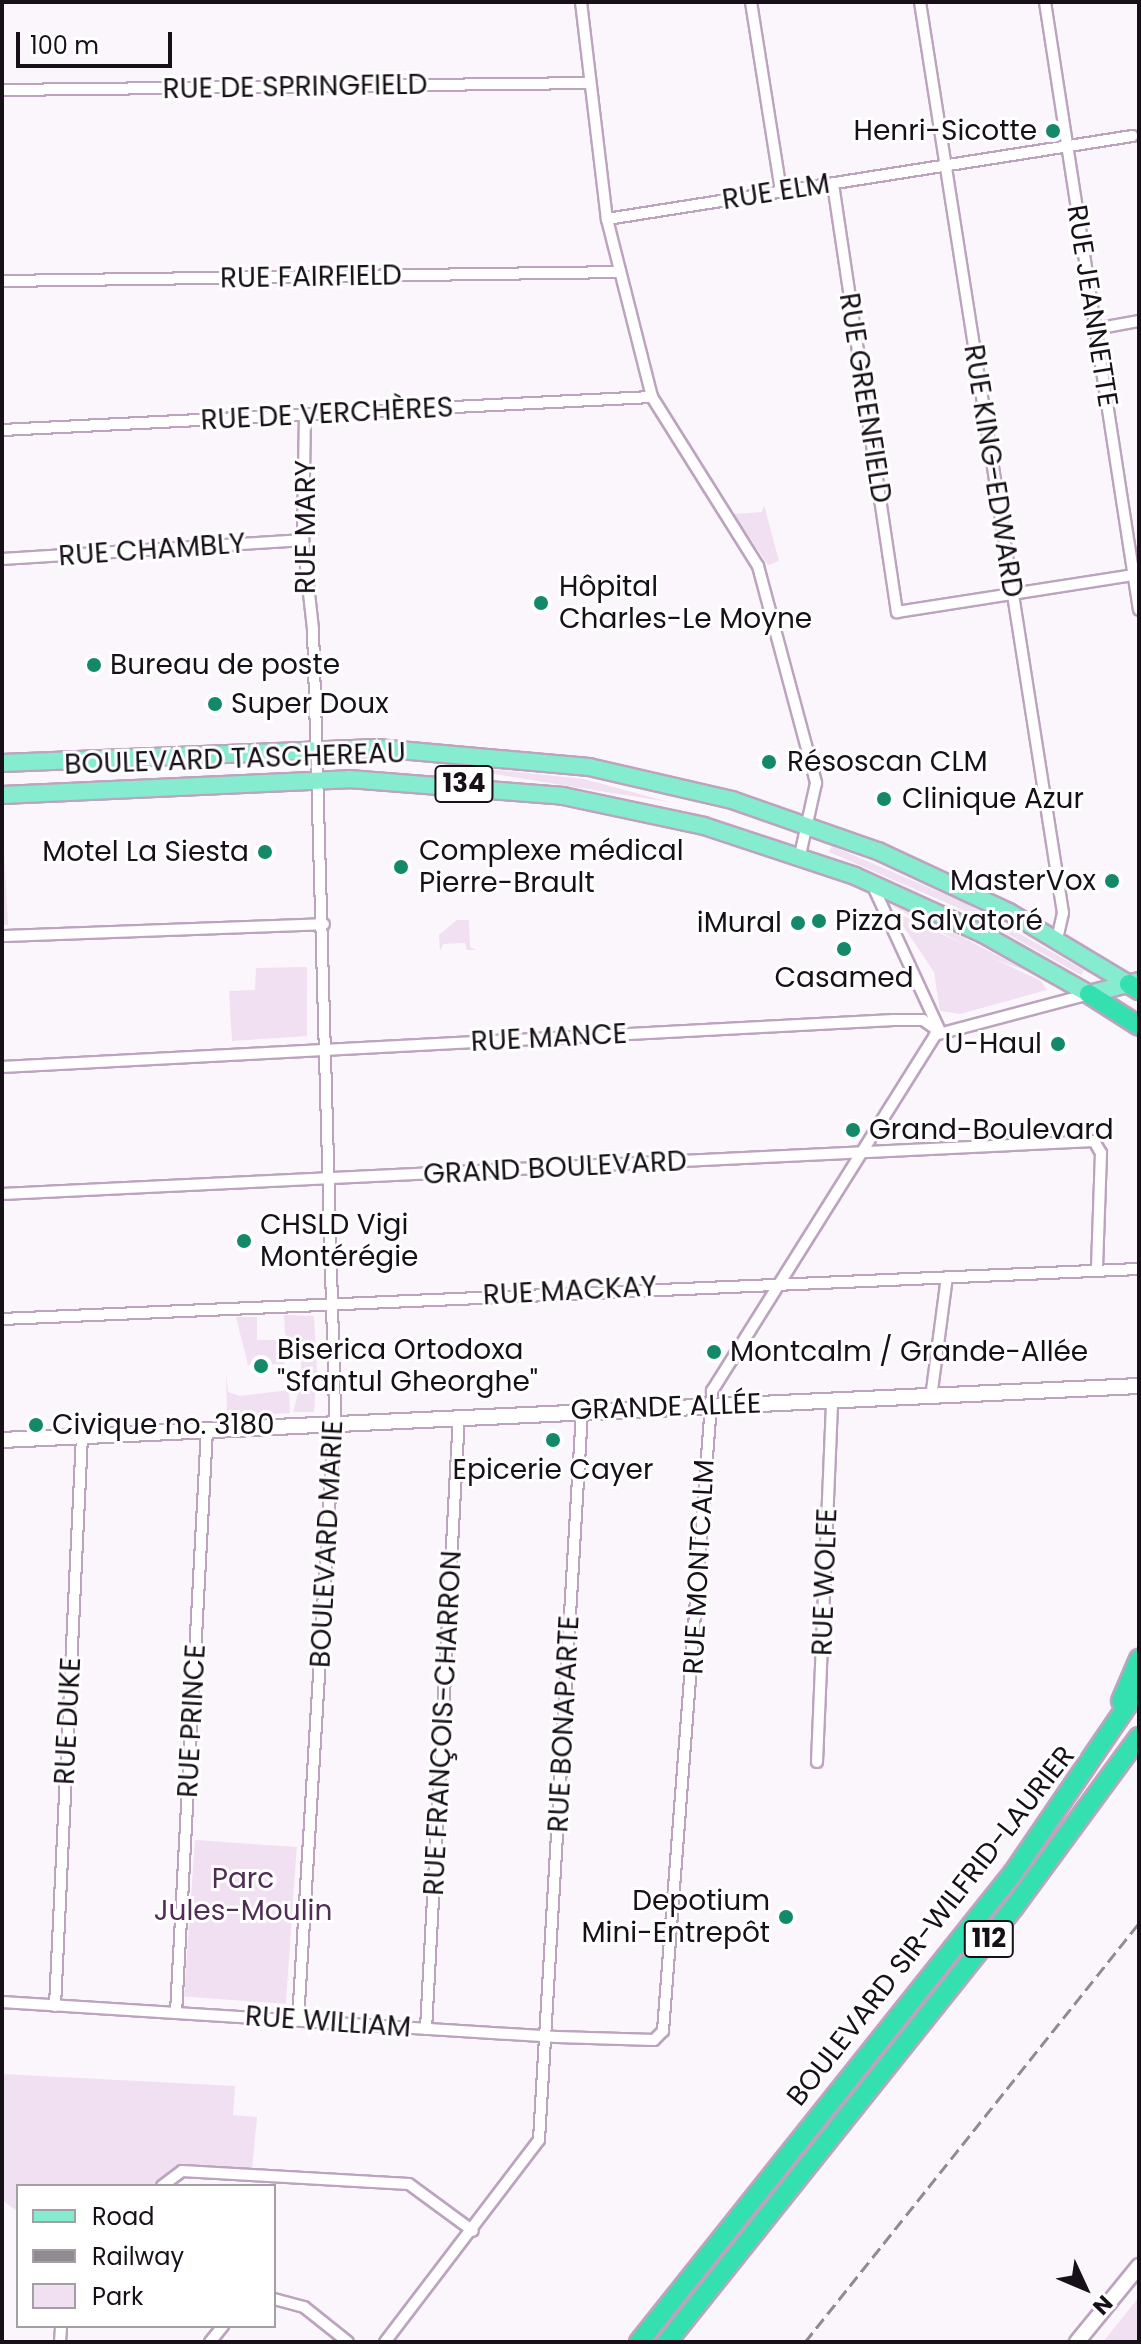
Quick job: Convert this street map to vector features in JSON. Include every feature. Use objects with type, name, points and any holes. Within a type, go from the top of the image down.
[{"type":"highway","name":"BOULEVARD TASCHEREAU","points":[[1089,994],[1139,1026]]},
{"type":"highway","points":[[1100,1751],[1139,1659]]},
{"type":"highway","name":"BOULEVARD SIR-WILFRID-LAURIER","points":[[639,2342],[1007,1881],[1100,1751],[1139,1688]]},
{"type":"highway","name":"BOULEVARD SIR-WILFRID-LAURIER","points":[[667,2342],[1021,1899],[1138,1737]]},
{"type":"main road","name":"BOULEVARD TASCHEREAU","points":[[2,763],[316,748],[565,763],[810,825],[929,872],[1057,939],[1136,985]]},
{"type":"main road","name":"BOULEVARD TASCHEREAU","points":[[2,795],[316,780],[456,783],[563,796],[800,855],[871,882],[1089,994]]},
{"type":"main road","points":[[1089,994],[1136,985]]},
{"type":"main road","name":"GRANDE ALLÉE","points":[[2,1440],[708,1404],[931,1398],[1139,1386]]},
{"type":"main road","points":[[1077,2342],[1139,2266]]},
{"type":"street","points":[[581,2],[588,83],[607,219],[652,397],[758,566],[816,783],[810,825],[800,855]]},
{"type":"street","points":[[751,2],[781,191]]},
{"type":"street","name":"RUE KING-EDWARD","points":[[920,2],[1063,913],[1057,939]]},
{"type":"street","name":"RUE JEANNETTE","points":[[1045,2],[1136,574],[1139,610]]},
{"type":"street","name":"RUE DE SPRINGFIELD","points":[[2,90],[588,83]]},
{"type":"street","name":"RUE ELM","points":[[607,219],[1132,136]]},
{"type":"street","name":"RUE GREENFIELD","points":[[833,184],[897,612],[1012,593]]},
{"type":"street","name":"RUE FAIRFIELD","points":[[2,281],[620,272]]},
{"type":"street","points":[[1095,329],[1139,321]]},
{"type":"street","name":"RUE DE VERCHÈRES","points":[[2,430],[652,397]]},
{"type":"street","name":"RUE MARY","points":[[305,415],[303,540],[312,616],[324,924]]},
{"type":"street","name":"RUE CHAMBLY","points":[[2,559],[303,540]]},
{"type":"street","points":[[1012,593],[1136,574]]},
{"type":"street","points":[[871,882],[939,1031],[1089,994]]},
{"type":"street","points":[[2,936],[324,924]]},
{"type":"street","name":"BOULEVARD MARIE","points":[[298,2020],[334,1423],[324,924]]},
{"type":"street","name":"RUE MANCE","points":[[2,1067],[894,1020],[923,1020],[939,1031]]},
{"type":"street","name":"RUE MONTCALM","points":[[654,2040],[669,2012],[708,1404],[775,1282],[939,1031]]},
{"type":"street","name":"GRAND BOULEVARD","points":[[2,1194],[1094,1141],[1101,1153],[1097,1270]]},
{"type":"street","name":"RUE MACKAY","points":[[2,1319],[775,1282],[1139,1269]]},
{"type":"street","points":[[931,1398],[947,1277]]},
{"type":"street","name":"RUE WOLFE","points":[[817,1762],[832,1402]]},
{"type":"street","name":"RUE BONAPARTE","points":[[385,2342],[535,2153],[546,2037],[582,1411]]},
{"type":"street","name":"RUE FRANÇOIS-CHARRON","points":[[426,2029],[459,1416]]},
{"type":"street","name":"RUE PRINCE","points":[[176,2013],[207,1429]]},
{"type":"street","name":"RUE DUKE","points":[[55,2006],[82,1435]]},
{"type":"street","name":"RUE WILLIAM","points":[[2,2002],[546,2037],[654,2040]]},
{"type":"street","points":[[165,2184],[182,2171],[409,2184],[473,2231]]},
{"type":"street","points":[[276,2300],[304,2307],[348,2342]]},
{"type":"green space","points":[[764,505],[779,561],[768,565],[734,514],[762,512]]},
{"type":"green space","points":[[489,769],[584,779],[669,802],[488,773]]},
{"type":"green space","points":[[2,814],[8,925],[2,925]]},
{"type":"green space","points":[[832,846],[965,903],[1084,970],[1081,975],[970,913],[829,852]]},
{"type":"green space","points":[[890,905],[918,914],[1029,972],[984,955]]},
{"type":"green space","points":[[893,911],[1041,981],[1047,990],[960,1014],[940,1011],[934,972]]},
{"type":"green space","points":[[457,920],[469,920],[470,947],[477,950],[467,950],[465,943],[443,944],[440,951],[439,935]]},
{"type":"green space","points":[[307,967],[307,1036],[232,1041],[229,991],[255,990],[256,968]]},
{"type":"green space","points":[[284,1315],[314,1316],[317,1374],[302,1374],[298,1340],[285,1335]]},
{"type":"green space","points":[[236,1317],[257,1317],[257,1340],[277,1340],[285,1364],[248,1365]]},
{"type":"green space","points":[[226,1372],[228,1392],[240,1396],[289,1390],[290,1413],[227,1417]]},
{"type":"green space","points":[[302,1379],[316,1379],[314,1412],[293,1412]]},
{"type":"green space","name":"Parc Jules-Moulin","points":[[195,1840],[297,1847],[286,2004],[184,1997]]},
{"type":"green space","points":[[2,2074],[235,2086],[233,2115],[257,2117],[252,2169],[177,2165],[153,2184],[16,2184],[16,2210],[2,2200]]},
{"type":"green space","points":[[1139,2297],[1139,2342],[1103,2342]]},
{"type":"railway","points":[[805,2342],[1139,1923]]},
{"type":"place","name":"Henri-Sicotte","points":[[1053,131]]},
{"type":"place","name":"Hôpital Charles-Le Moyne","points":[[541,603]]},
{"type":"place","name":"Bureau de poste","points":[[94,665]]},
{"type":"place","name":"Super Doux","points":[[215,704]]},
{"type":"place","name":"Résoscan CLM","points":[[769,762]]},
{"type":"place","name":"Clinique Azur","points":[[884,799]]},
{"type":"place","name":"Motel La Siesta","points":[[265,852]]},
{"type":"place","name":"Complexe médical Pierre-Brault","points":[[401,867]]},
{"type":"place","name":"MasterVox","points":[[1112,881]]},
{"type":"place","name":"Pizza Salvatoré","points":[[819,921]]},
{"type":"place","name":"iMural","points":[[798,923]]},
{"type":"place","name":"Casamed","points":[[844,949]]},
{"type":"place","name":"U-Haul","points":[[1058,1044]]},
{"type":"place","name":"Grand-Boulevard","points":[[853,1130]]},
{"type":"place","name":"CHSLD Vigi Montérégie","points":[[244,1241]]},
{"type":"place","name":"Montcalm / Grande-Allée","points":[[714,1352]]},
{"type":"place","name":"Biserica Ortodoxa \"Sfantul Gheorghe\"","points":[[261,1366]]},
{"type":"place","name":"Civique no. 3180","points":[[36,1425]]},
{"type":"place","name":"Epicerie Cayer","points":[[553,1440]]},
{"type":"place","name":"Depotium Mini-Entrepôt","points":[[786,1917]]}]
